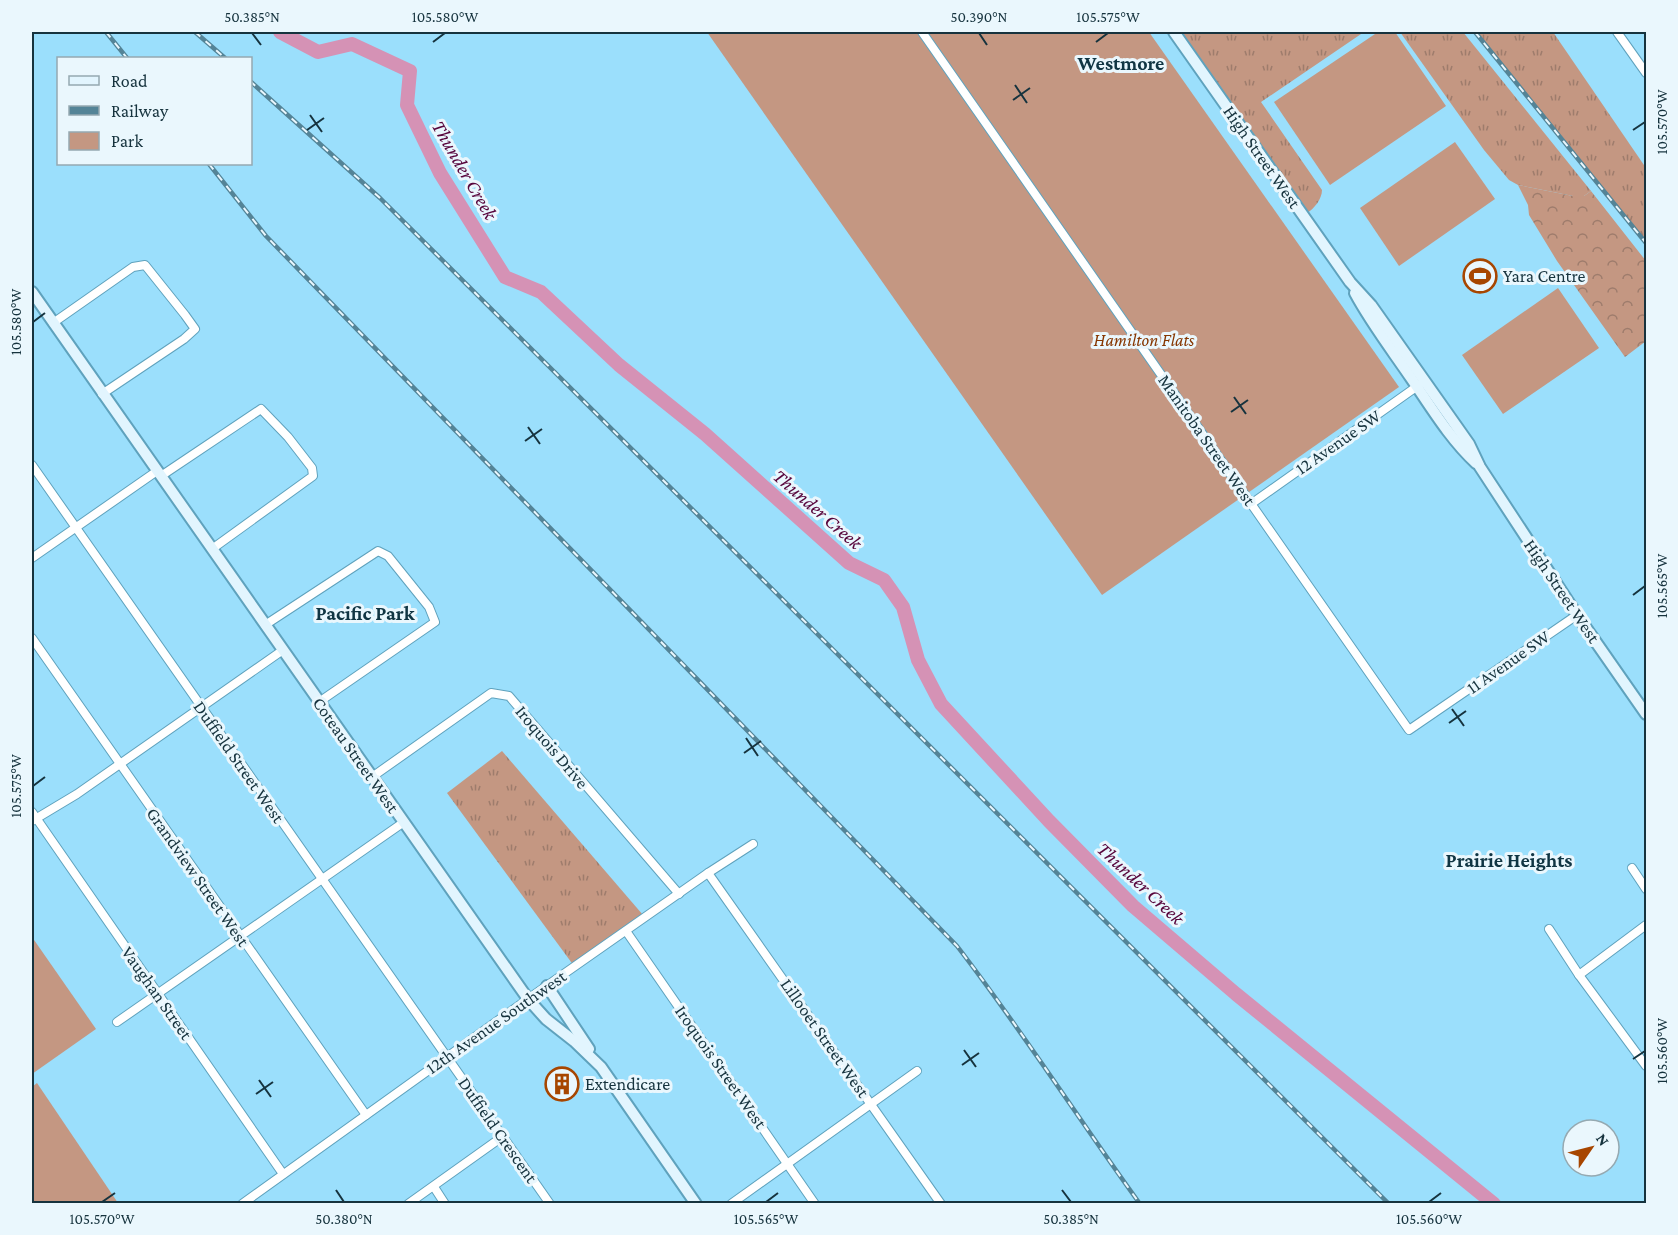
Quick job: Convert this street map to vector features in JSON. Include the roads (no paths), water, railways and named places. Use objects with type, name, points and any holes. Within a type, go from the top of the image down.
[{"type":"street","name":"Manitoba Street West","points":[[922,32],[1409,730]]},
{"type":"street","name":"High Street West","points":[[1174,32],[1350,282],[1364,310],[1421,383],[1462,450],[1480,467],[1577,615],[1647,714]]},
{"type":"street","points":[[1617,32],[1647,73]]},
{"type":"street","points":[[53,323],[133,267],[145,265],[195,329],[184,339],[102,394]]},
{"type":"street","name":"Coteau Street West","points":[[32,292],[528,999],[546,1019],[574,1041],[601,1067],[696,1203]]},
{"type":"street","name":"12 Avenue SW","points":[[1251,504],[1421,383]]},
{"type":"street","points":[[32,558],[159,473],[261,409],[312,468],[313,476],[212,549]]},
{"type":"street","name":"Duffield Street West","points":[[32,465],[200,708],[447,1057]]},
{"type":"street","points":[[265,625],[378,551],[388,556],[429,607],[435,622],[319,702]]},
{"type":"street","name":"11 Avenue SW","points":[[1409,730],[1577,615]]},
{"type":"street","name":"Grandview Street West","points":[[32,638],[366,1115]]},
{"type":"street","points":[[33,817],[77,794],[283,650]]},
{"type":"street","name":"Iroquois Drive","points":[[372,777],[491,693],[509,696],[679,894]]},
{"type":"street","name":"Vaughan Street","points":[[33,817],[283,1174]]},
{"type":"street","points":[[117,1022],[404,822]]},
{"type":"street","name":"12th Avenue Southwest","points":[[242,1203],[528,999],[753,844]]},
{"type":"street","points":[[1632,868],[1647,888]]},
{"type":"street","name":"Lillooet Street West","points":[[708,873],[941,1203]]},
{"type":"street","points":[[1579,975],[1647,925]]},
{"type":"street","points":[[1549,929],[1579,975],[1647,1066]]},
{"type":"street","name":"Iroquois Street West","points":[[626,931],[815,1203]]},
{"type":"street","points":[[547,986],[601,1067]]},
{"type":"street","name":"Duffield Crescent","points":[[447,1057],[549,1203]]},
{"type":"street","points":[[731,1203],[917,1071]]},
{"type":"street","points":[[408,1203],[502,1137]]},
{"type":"street","points":[[434,1186],[445,1203]]},
{"type":"waterway","name":"Thunder Creek","points":[[280,32],[318,52],[352,44],[410,71],[407,105],[440,173],[505,277],[541,292],[619,365],[705,434],[849,563],[884,580],[903,607],[918,660],[941,704],[1049,821],[1133,906],[1236,994],[1494,1204]]},
{"type":"railway","points":[[106,32],[126,57]]},
{"type":"railway","points":[[195,32],[224,57]]},
{"type":"railway","points":[[1475,32],[1646,243]]},
{"type":"railway","points":[[252,83],[380,198],[1389,1204]]},
{"type":"railway","points":[[210,165],[266,236],[957,946],[1004,1009],[1140,1204]]},
{"type":"place","name":"Yara Centre","points":[[1480,276]]},
{"type":"place","name":"Extendicare","points":[[562,1084]]},
{"type":"district","name":"Westmore","points":[[1121,63]]},
{"type":"district","name":"Pacific Park","points":[[365,613]]},
{"type":"district","name":"Prairie Heights","points":[[1509,860]]},
{"type":"park label","name":"Hamilton Flats","points":[[1144,340]]}]
